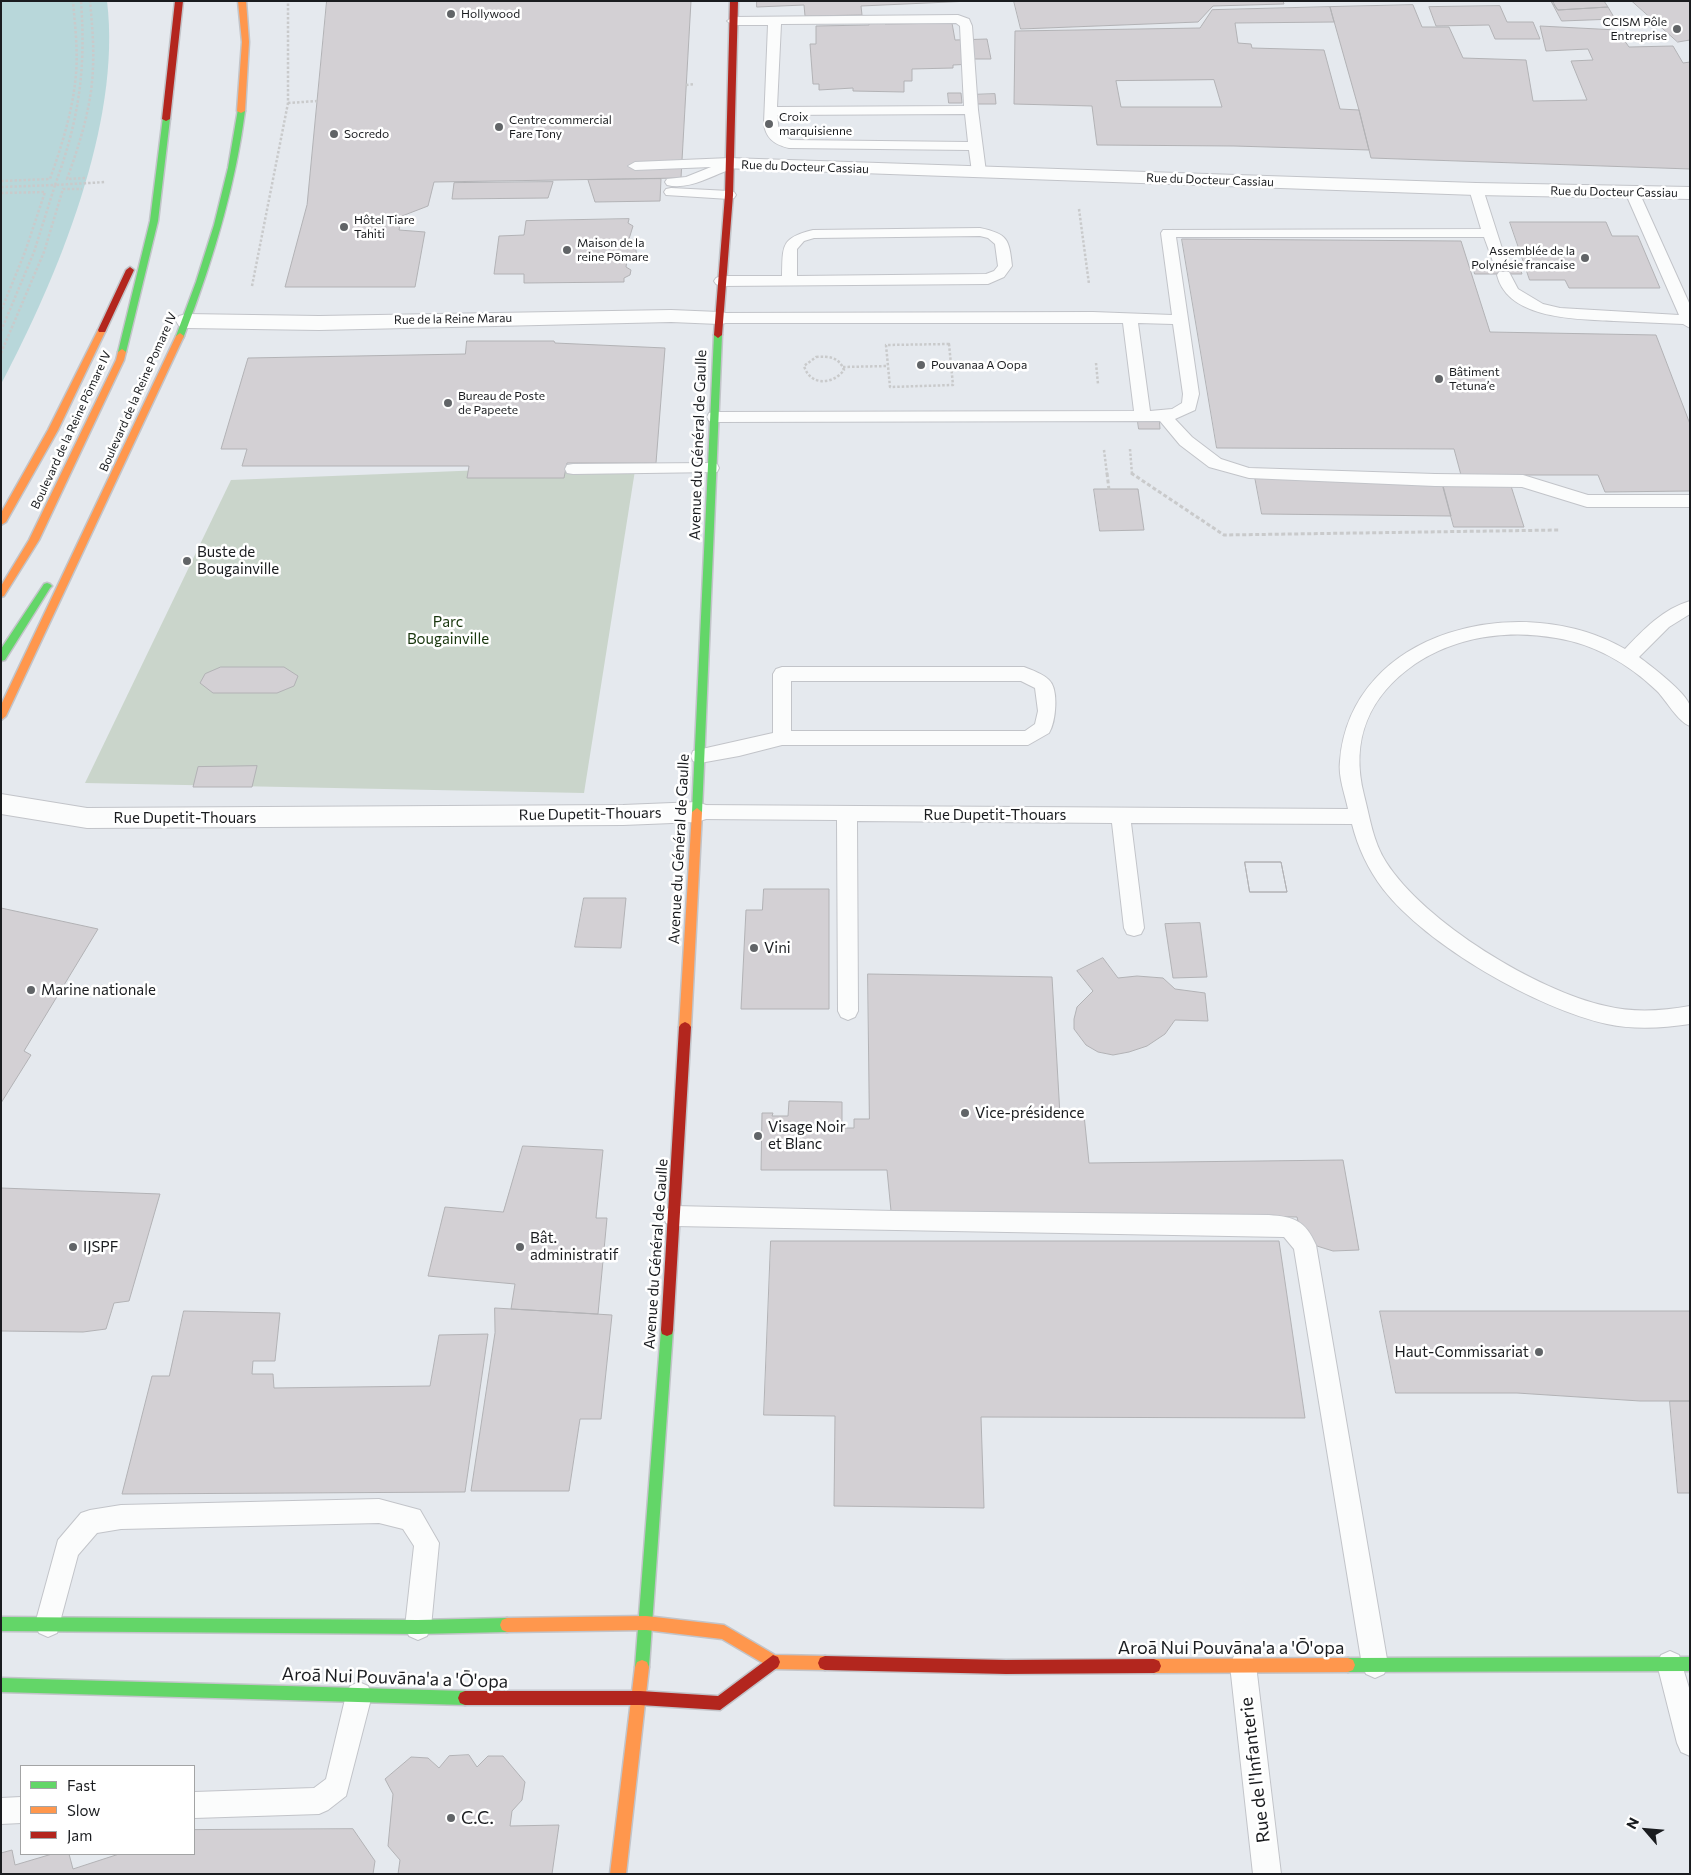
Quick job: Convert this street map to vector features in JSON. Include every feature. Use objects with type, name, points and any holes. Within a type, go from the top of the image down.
[{"type":"main road","name":"Boulevard de la Reine Pōmare IV","points":[[1,594],[34,540],[120,360],[154,221],[179,1]]},
{"type":"main road","name":"Boulevard de la Reine Pomare IV","points":[[1,716],[116,474],[186,321],[209,250],[235,149],[246,59],[242,1]]},
{"type":"main road","name":"Avenue du Général de Gaulle","points":[[618,1874],[640,1698],[674,1216],[700,756],[711,468],[721,281],[730,163],[734,1]]},
{"type":"main road","points":[[1,522],[20,492],[72,394],[154,221]]},
{"type":"main road","points":[[1,657],[116,474]]},
{"type":"main road","points":[[1,1624],[418,1627],[646,1623],[724,1632],[773,1662]]},
{"type":"main road","name":"Aroā Nui Pouvāna'a a 'Ō'opa","points":[[1,1685],[508,1699],[640,1698],[720,1703],[773,1662],[1006,1667],[1680,1664]]},
{"type":"street","name":"Rue du Docteur Cassiau","points":[[730,163],[1476,189],[1690,193]]},
{"type":"street","name":"Rue de la Reine Marau","points":[[186,321],[245,323],[672,316],[719,318]]},
{"type":"street","name":"Rue Dupetit-Thouars","points":[[1,804],[87,818],[623,815],[696,812]]},
{"type":"lane","points":[[733,27],[958,19],[964,22],[966,26],[971,110],[979,172]]},
{"type":"lane","points":[[774,27],[770,111],[771,133],[777,140],[789,144],[977,146]]},
{"type":"lane","points":[[770,111],[971,110]]},
{"type":"lane","points":[[635,166],[730,163]]},
{"type":"lane","points":[[728,195],[672,187],[730,163]]},
{"type":"lane","points":[[1476,189],[1506,283],[1513,292],[1538,308],[1560,313],[1689,322],[1632,192]]},
{"type":"lane","points":[[721,281],[988,279],[999,274],[1005,266],[1002,243],[993,235],[980,232],[813,234],[799,238],[790,248],[789,280]]},
{"type":"lane","points":[[715,417],[1164,416],[1178,413],[1189,406],[1191,394],[1168,233],[1490,233]]},
{"type":"lane","points":[[719,318],[1180,320]]},
{"type":"lane","points":[[1130,319],[1136,416]]},
{"type":"lane","points":[[1164,416],[1186,441],[1215,463],[1249,473],[1522,482],[1587,501],[1690,501]]},
{"type":"lane","points":[[573,470],[711,468]]},
{"type":"lane","points":[[1627,658],[1660,624],[1674,614],[1690,607]]},
{"type":"lane","points":[[1690,719],[1676,699],[1652,675],[1627,658],[1597,644],[1571,635],[1543,629],[1515,627],[1472,632],[1439,644],[1414,656],[1394,668],[1380,682],[1365,702],[1356,721],[1348,762],[1368,847],[1389,882],[1407,903],[1431,924],[1501,971],[1558,1002],[1582,1010],[1635,1020],[1657,1020],[1690,1015]]},
{"type":"lane","points":[[700,756],[739,749],[782,738],[1028,738],[1043,728],[1047,711],[1043,685],[1024,674],[782,674],[782,738]]},
{"type":"lane","name":"Rue Dupetit-Thouars","points":[[696,812],[1360,817]]},
{"type":"lane","points":[[847,814],[848,1011]]},
{"type":"lane","points":[[1121,816],[1134,928]]},
{"type":"lane","points":[[674,1216],[894,1221],[1269,1225],[1290,1227],[1305,1245],[1374,1665]]},
{"type":"lane","points":[[48,1624],[67,1549],[90,1522],[121,1517],[379,1511],[411,1519],[427,1543],[418,1627]]},
{"type":"lane","points":[[1680,1664],[1690,1743]]},
{"type":"lane","name":"Rue de l'Infanterie","points":[[1243,1666],[1267,1874]]},
{"type":"lane","points":[[195,1805],[319,1801],[337,1787],[360,1695]]},
{"type":"lane","points":[[1,1811],[20,1810]]},
{"type":"path","points":[[1,181],[50,179],[68,117],[76,75],[76,36],[73,1]]},
{"type":"path","points":[[1,331],[34,252],[78,116],[84,74],[85,36],[81,1]]},
{"type":"path","points":[[86,178],[67,179],[75,158],[86,116],[93,73],[93,34],[90,1]]},
{"type":"path","points":[[245,323],[288,102],[288,1]]},
{"type":"path","points":[[686,84],[696,84]]},
{"type":"path","points":[[288,102],[317,101]]},
{"type":"path","points":[[1,187],[106,182]]},
{"type":"path","points":[[1,353],[44,252],[64,189],[82,188]]},
{"type":"path","points":[[1,193],[45,192],[25,252],[1,311]]},
{"type":"path","points":[[949,344],[953,386],[890,387],[888,366],[886,345],[949,344]]},
{"type":"path","points":[[826,356],[836,358],[843,367],[844,370],[841,376],[832,381],[822,382],[811,380],[805,374],[804,366],[816,357],[826,356]]},
{"type":"path","points":[[843,367],[888,366]]},
{"type":"path","points":[[1136,416],[1131,474],[1224,534],[1561,530]]},
{"type":"green space","name":"Parc Bougainville","points":[[636,464],[584,793],[85,783],[231,480]]},
{"type":"water","points":[[1,1],[107,1],[109,48],[105,97],[95,148],[81,198],[43,297],[1,384]]},
{"type":"building","name":"Centre commercial Fare Tony","points":[[327,1],[691,1],[681,178],[434,182],[428,206],[402,216],[399,230],[425,232],[415,287],[285,287],[307,205]]},
{"type":"building","points":[[757,1],[971,1],[861,6],[862,15],[805,16],[804,5],[757,7]]},
{"type":"building","points":[[1014,1],[1283,1],[1284,4],[1213,6],[1198,22],[1021,29]]},
{"type":"building","points":[[1551,1],[1558,10],[1608,7],[1615,19],[1562,21]]},
{"type":"building","points":[[1553,1],[1604,1],[1608,7],[1558,10]]},
{"type":"building","name":"CCISM Pôle Entreprise","points":[[1632,1],[1690,1],[1690,40],[1678,42]]},
{"type":"building","points":[[1413,5],[1422,27],[1449,27],[1463,58],[1526,60],[1533,101],[1587,100],[1571,61],[1593,60],[1588,49],[1546,51],[1540,26],[1617,30],[1629,47],[1673,46],[1683,63],[1690,62],[1690,169],[1371,158],[1330,7]]},
{"type":"building","points":[[1500,6],[1507,22],[1533,22],[1540,39],[1495,39],[1489,25],[1436,26],[1429,7]]},
{"type":"building","points":[[1330,7],[1334,22],[1235,23],[1238,43],[1251,44],[1252,48],[1324,50],[1340,109],[1359,110],[1369,150],[1234,146],[1097,145],[1092,106],[1014,104],[1015,31],[1200,28],[1212,10]],"holes":[[[1214,80],[1222,107],[1121,107],[1116,81]]]},
{"type":"building","points":[[884,17],[885,24],[952,23],[955,40],[987,39],[991,59],[972,59],[973,64],[953,65],[953,68],[912,69],[912,81],[904,81],[904,92],[853,91],[853,88],[819,90],[819,84],[813,84],[810,44],[816,44],[816,26],[869,25],[869,18]]},
{"type":"building","points":[[948,93],[961,93],[962,103],[949,103]]},
{"type":"building","points":[[995,94],[996,104],[969,104],[968,95]]},
{"type":"building","points":[[780,110],[790,110],[791,120],[780,121]]},
{"type":"building","points":[[661,179],[660,201],[595,202],[588,180]]},
{"type":"building","points":[[553,182],[548,198],[452,199],[454,183]]},
{"type":"building","name":"Maison de la reine Pōmare","points":[[629,219],[628,223],[633,226],[629,239],[635,240],[637,260],[627,260],[626,267],[631,270],[630,275],[624,278],[624,282],[524,283],[524,274],[494,274],[499,236],[524,235],[526,221]]},
{"type":"building","name":"Assemblée de la Polynésie francaise","points":[[1510,222],[1606,222],[1612,236],[1638,236],[1660,288],[1569,288],[1565,280],[1530,280]]},
{"type":"building","name":"Bâtiment Tetuna’e","points":[[1182,239],[1461,241],[1490,332],[1656,335],[1690,424],[1690,491],[1605,492],[1598,475],[1461,475],[1454,449],[1217,448]]},
{"type":"building","name":"Assemblée de la Polynésie francaise","points":[[1472,262],[1518,263],[1522,274],[1475,274]]},
{"type":"building","name":"Bureau de Poste de Papeete","points":[[467,341],[554,341],[555,343],[665,348],[656,463],[567,463],[564,478],[467,478],[469,466],[242,466],[247,449],[221,449],[248,358],[465,354]]},
{"type":"building","points":[[1137,415],[1159,415],[1160,429],[1139,429]]},
{"type":"building","points":[[1255,477],[1441,478],[1451,516],[1262,514]]},
{"type":"building","points":[[1443,486],[1511,486],[1524,527],[1454,527]]},
{"type":"building","points":[[1094,489],[1138,489],[1144,530],[1100,531]]},
{"type":"building","points":[[221,667],[284,667],[298,676],[294,686],[277,693],[213,693],[200,683],[205,674]]},
{"type":"building","points":[[257,766],[252,787],[193,787],[198,767]]},
{"type":"building","points":[[1245,862],[1281,862],[1287,892],[1250,892]]},
{"type":"building","points":[[1245,862],[1281,862],[1287,892],[1250,892]]},
{"type":"building","points":[[764,889],[829,889],[829,1009],[741,1009],[746,910],[762,910]]},
{"type":"building","points":[[584,898],[626,898],[621,948],[575,947]]},
{"type":"building","name":"Marine nationale","points":[[1,908],[98,929],[24,1051],[31,1055],[1,1103]]},
{"type":"building","points":[[1200,923],[1207,977],[1173,978],[1165,924]]},
{"type":"building","points":[[1103,958],[1118,978],[1137,976],[1163,978],[1175,989],[1205,993],[1208,1021],[1175,1020],[1165,1034],[1147,1046],[1129,1052],[1113,1055],[1098,1052],[1086,1045],[1074,1029],[1074,1019],[1077,1007],[1093,991],[1077,971]]},
{"type":"building","name":"Vice-présidence","points":[[868,974],[1052,977],[1060,1115],[1084,1115],[1089,1163],[1343,1160],[1359,1250],[1333,1251],[1317,1246],[1301,1234],[1297,1217],[891,1211],[887,1170],[761,1170],[762,1113],[773,1113],[772,1116],[788,1116],[789,1101],[842,1102],[842,1128],[854,1128],[854,1119],[869,1119]]},
{"type":"building","name":"Bât. administratif","points":[[523,1146],[603,1150],[596,1218],[607,1218],[598,1314],[511,1309],[515,1284],[428,1276],[445,1207],[503,1212]]},
{"type":"building","name":"IJSPF","points":[[1,1188],[160,1194],[129,1301],[114,1303],[106,1329],[83,1332],[1,1331]]},
{"type":"building","points":[[771,1241],[1279,1241],[1305,1418],[981,1417],[984,1508],[834,1506],[835,1416],[764,1415]]},
{"type":"building","points":[[495,1308],[612,1315],[601,1419],[580,1419],[569,1491],[471,1491],[495,1333]]},
{"type":"building","points":[[184,1311],[280,1313],[275,1361],[253,1361],[252,1374],[273,1374],[274,1388],[430,1386],[439,1335],[488,1334],[465,1492],[122,1494],[152,1376],[169,1376]]},
{"type":"building","name":"Haut-Commissariat","points":[[1380,1311],[1690,1311],[1690,1401],[1640,1401],[1517,1393],[1396,1393]]},
{"type":"building","points":[[1670,1401],[1690,1401],[1690,1493],[1678,1493]]},
{"type":"building","name":"C.C.","points":[[469,1755],[477,1767],[488,1756],[503,1756],[525,1782],[522,1800],[512,1811],[510,1826],[559,1825],[552,1874],[398,1874],[400,1860],[388,1846],[393,1794],[385,1779],[411,1757],[428,1758],[439,1768],[449,1756]]},
{"type":"building","points":[[353,1829],[375,1861],[373,1874],[1,1874],[1,1853],[12,1850],[15,1865],[49,1855],[69,1855],[73,1869],[116,1855],[195,1855],[195,1830]]},
{"type":"traffic: fast","points":[[180,336],[200,282],[226,197],[241,111]]},
{"type":"traffic: fast","points":[[122,352],[154,221],[166,119]]},
{"type":"traffic: fast","points":[[697,812],[718,335]]},
{"type":"traffic: fast","points":[[1,657],[47,586]]},
{"type":"traffic: fast","points":[[642,1667],[667,1330]]},
{"type":"traffic: fast","points":[[1,1624],[418,1627],[507,1625]]},
{"type":"traffic: fast","points":[[1348,1665],[1690,1664]]},
{"type":"traffic: fast","points":[[1,1685],[465,1698]]},
{"type":"traffic: slow","points":[[241,111],[246,42],[242,1]]},
{"type":"traffic: slow","points":[[1,522],[53,430],[102,330]]},
{"type":"traffic: slow","points":[[1,716],[180,336]]},
{"type":"traffic: slow","points":[[1,594],[34,540],[120,360],[122,352]]},
{"type":"traffic: slow","points":[[685,1027],[697,812]]},
{"type":"traffic: slow","points":[[507,1625],[646,1623],[724,1632],[773,1662],[825,1663]]},
{"type":"traffic: slow","points":[[1154,1666],[1348,1665]]},
{"type":"traffic: slow","points":[[618,1874],[642,1667]]},
{"type":"traffic: jam","points":[[166,119],[179,1]]},
{"type":"traffic: jam","points":[[718,335],[729,195],[734,1]]},
{"type":"traffic: jam","points":[[102,330],[130,270]]},
{"type":"traffic: jam","points":[[667,1330],[685,1027]]},
{"type":"traffic: jam","points":[[465,1698],[640,1698],[720,1703],[773,1662]]},
{"type":"traffic: jam","points":[[825,1663],[1006,1667],[1154,1666]]},
{"type":"place","name":"Hollywood","points":[[451,14]]},
{"type":"place","name":"CCISM Pôle Entreprise","points":[[1677,29]]},
{"type":"place","name":"Croix marquisienne","points":[[769,124]]},
{"type":"place","name":"Centre commercial Fare Tony","points":[[499,127]]},
{"type":"place","name":"Socredo","points":[[334,134]]},
{"type":"place","name":"Hôtel Tiare Tahiti","points":[[344,227]]},
{"type":"place","name":"Maison de la reine Pōmare","points":[[567,250]]},
{"type":"place","name":"Assemblée de la Polynésie francaise","points":[[1585,258]]},
{"type":"place","name":"Pouvanaa A Oopa","points":[[921,365]]},
{"type":"place","name":"Bâtiment Tetuna’e","points":[[1439,379]]},
{"type":"place","name":"Bureau de Poste de Papeete","points":[[448,403]]},
{"type":"place","name":"Buste de Bougainville","points":[[187,561]]},
{"type":"place","name":"Vini","points":[[754,948]]},
{"type":"place","name":"Marine nationale","points":[[31,990]]},
{"type":"place","name":"Vice-présidence","points":[[965,1113]]},
{"type":"place","name":"Visage Noir et Blanc","points":[[758,1136]]},
{"type":"place","name":"IJSPF","points":[[73,1247]]},
{"type":"place","name":"Bât. administratif","points":[[520,1247]]},
{"type":"place","name":"Haut-Commissariat","points":[[1539,1352]]},
{"type":"place","name":"C.C.","points":[[451,1818]]}]
